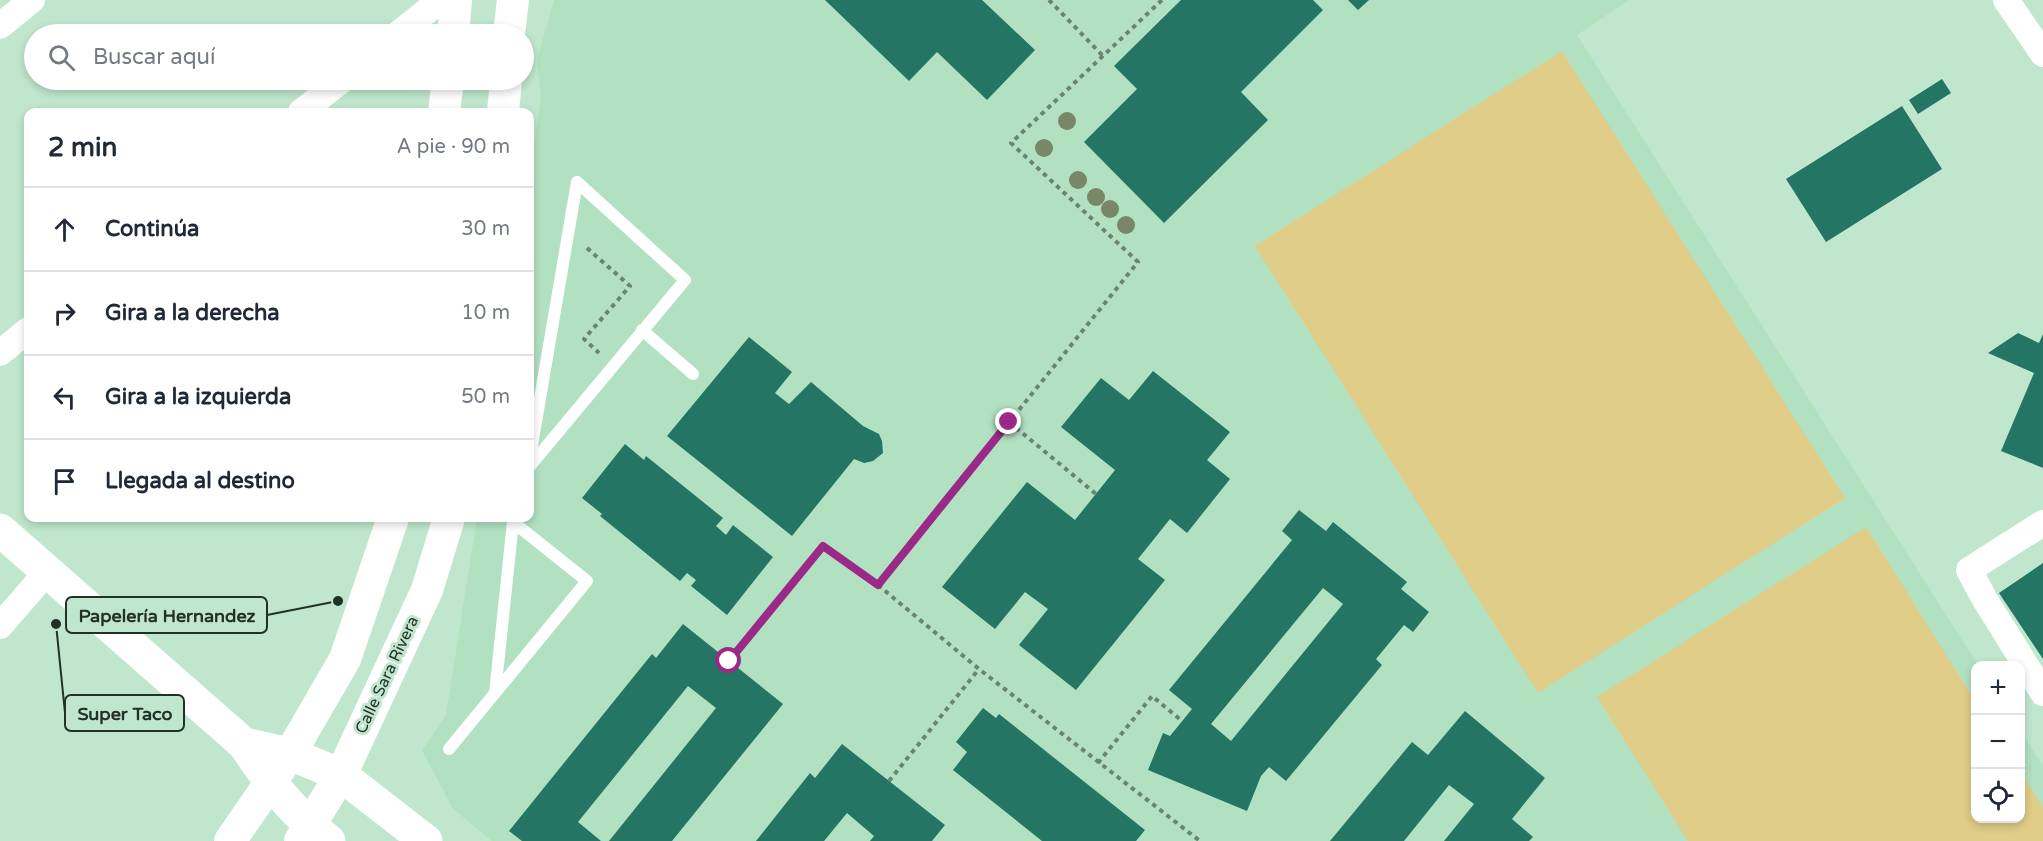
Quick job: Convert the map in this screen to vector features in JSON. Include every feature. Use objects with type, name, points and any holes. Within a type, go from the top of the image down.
[{"type":"main road","points":[[0,530],[46,573],[244,744],[270,783],[313,836]]},
{"type":"main road","points":[[244,744],[290,754],[341,776],[426,841]]},
{"type":"street","points":[[0,26],[32,0]]},
{"type":"street","points":[[411,24],[441,0]]},
{"type":"street","points":[[454,24],[456,0]]},
{"type":"street","points":[[510,24],[513,0]]},
{"type":"street","points":[[2006,0],[2043,54]]},
{"type":"street","points":[[305,108],[329,90]]},
{"type":"street","points":[[444,108],[447,90]]},
{"type":"street","points":[[503,108],[505,90]]},
{"type":"street","points":[[0,353],[24,333]]},
{"type":"street","points":[[230,841],[290,754],[345,659],[392,522]]},
{"type":"street","name":"Calle Sara Rivera","points":[[313,836],[427,590],[448,522]]},
{"type":"street","points":[[2043,523],[1970,570],[1984,598],[2043,693]]},
{"type":"street","points":[[0,626],[46,573]]},
{"type":"lane","points":[[534,434],[577,182],[684,280],[534,460]]},
{"type":"lane","points":[[642,330],[693,374]]},
{"type":"lane","points":[[495,693],[513,522]]},
{"type":"lane","points":[[449,749],[586,581],[515,522]]},
{"type":"path","points":[[1049,0],[1103,56]]},
{"type":"path","points":[[878,585],[1138,262],[1011,143],[1162,0]]},
{"type":"path","points":[[569,231],[630,286],[584,339],[613,365]]},
{"type":"path","points":[[1009,422],[1096,494]]},
{"type":"path","points":[[729,661],[823,546],[878,585],[979,669],[1200,841]]},
{"type":"path","points":[[889,781],[979,669]]},
{"type":"path","points":[[1098,763],[1152,696],[1182,721]]},
{"type":"shaded area","points":[[554,0],[1629,0],[1577,35],[1975,661],[1971,661],[1971,823],[2025,823],[2025,737],[2043,766],[2043,841],[492,841],[453,809],[422,750],[446,715],[476,522],[534,522],[534,146],[541,98],[537,60]]},
{"type":"shaded area","points":[[1562,51],[1845,498],[1538,693],[1255,246]]},
{"type":"shaded area","points":[[1866,527],[1971,695],[1971,823],[2025,823],[2025,779],[2043,808],[2043,841],[1688,841],[1597,697]]},
{"type":"building","points":[[825,0],[982,0],[1035,50],[987,100],[937,52],[909,81]]},
{"type":"building","points":[[1181,0],[1313,0],[1323,10],[1241,92],[1268,120],[1164,223],[1084,142],[1137,89],[1114,66]]},
{"type":"building","points":[[1348,0],[1369,0],[1358,10]]},
{"type":"building","points":[[1942,79],[1951,93],[1918,114],[1909,100]]},
{"type":"building","points":[[1902,106],[1942,169],[1826,242],[1786,179]]},
{"type":"building","points":[[2018,333],[2039,343],[2043,334],[2043,468],[2001,451],[2034,373],[1988,353]]},
{"type":"building","points":[[749,337],[792,372],[775,393],[789,404],[811,382],[863,426],[879,434],[882,441],[883,453],[873,461],[864,463],[854,459],[792,536],[667,436]]},
{"type":"building","points":[[1153,371],[1230,432],[1207,460],[1230,479],[1187,533],[1170,519],[1138,559],[1165,580],[1076,690],[1019,645],[1048,609],[1025,592],[995,629],[942,587],[1027,482],[1075,520],[1115,470],[1061,427],[1101,378],[1129,400]]},
{"type":"building","points":[[625,444],[644,460],[646,456],[723,518],[716,526],[726,535],[733,525],[773,557],[727,615],[691,586],[696,580],[687,573],[680,581],[600,516],[602,514],[582,498]]},
{"type":"building","points":[[1299,510],[1326,531],[1333,522],[1407,582],[1401,589],[1429,612],[1413,632],[1404,625],[1376,659],[1382,665],[1286,781],[1269,767],[1261,776],[1247,811],[1148,770],[1163,733],[1170,736],[1192,709],[1169,690],[1292,540],[1282,531]],"holes":[[[1323,588],[1343,604],[1231,741],[1211,724]]]},
{"type":"building","points":[[2043,563],[2043,659],[1999,593]]},
{"type":"building","points":[[683,624],[783,704],[672,841],[609,841],[716,708],[688,686],[578,822],[601,841],[522,841],[509,831],[652,654],[656,658]]},
{"type":"building","points":[[983,708],[996,718],[999,714],[1145,830],[1136,841],[1042,841],[953,770],[967,752],[956,742]]},
{"type":"building","points":[[1465,711],[1545,778],[1512,819],[1533,837],[1529,841],[1444,841],[1474,804],[1449,785],[1404,841],[1330,841],[1412,742],[1428,755]]},
{"type":"building","points":[[842,744],[945,825],[932,841],[870,841],[874,836],[847,813],[824,841],[756,841],[810,773],[815,778]]},
{"type":"place","name":"Papelería Hernandez","points":[[338,601]]},
{"type":"place","name":"Super Taco","points":[[56,624]]},
{"type":"route","points":[[729,661],[823,546],[878,585],[1009,422]]}]
